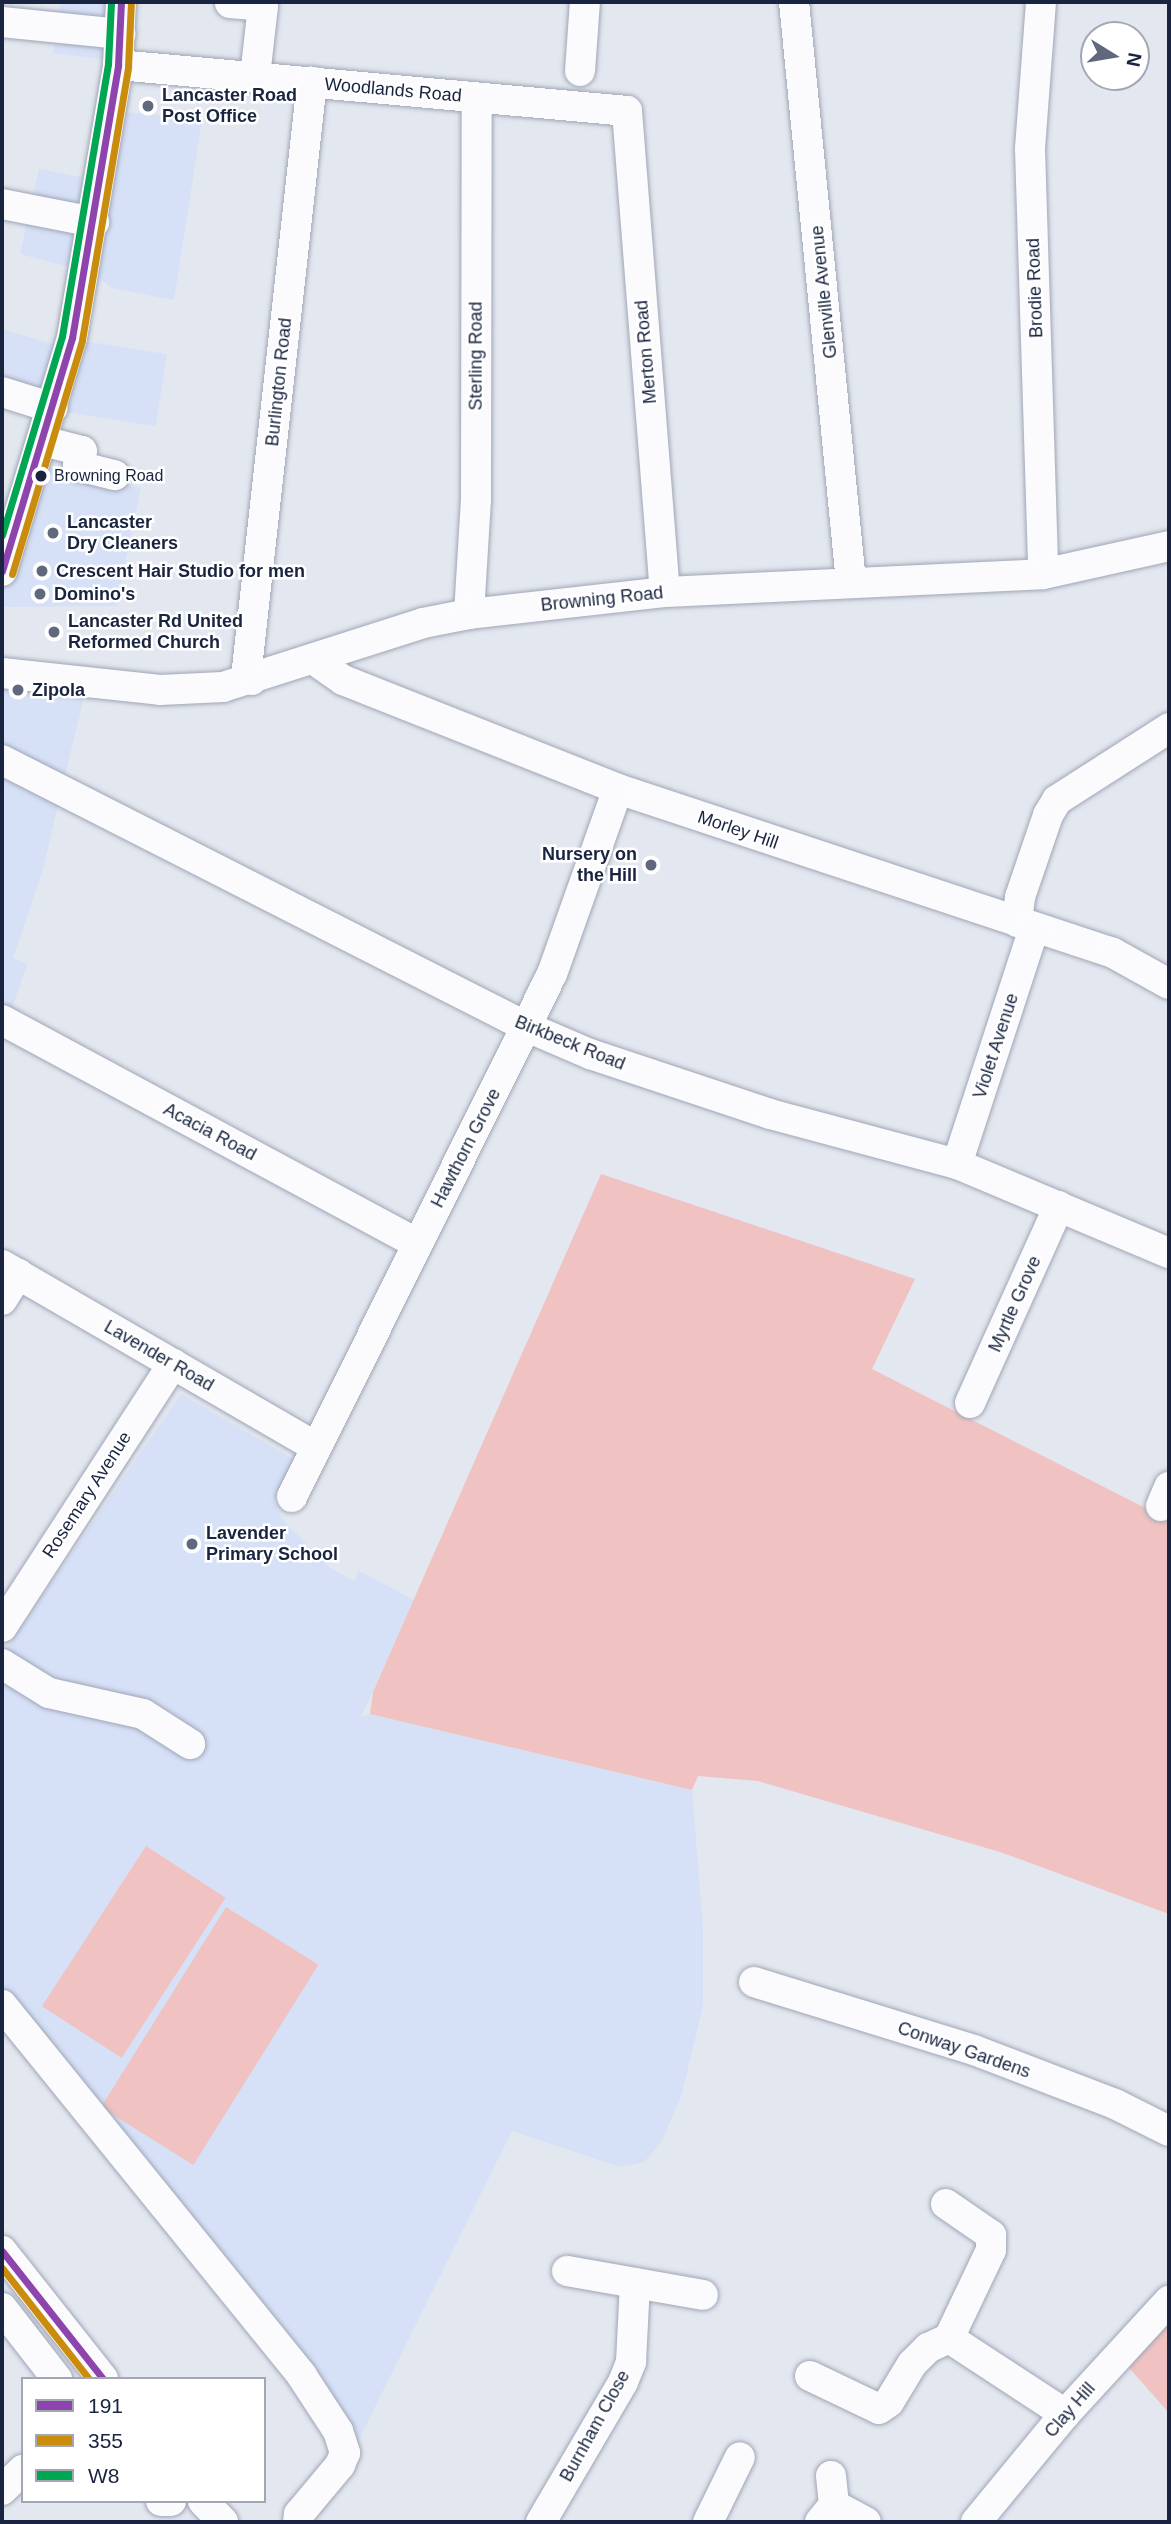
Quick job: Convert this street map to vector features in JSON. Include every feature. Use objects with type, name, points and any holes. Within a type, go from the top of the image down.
[{"type":"street","points":[[2,571],[72,338],[94,222],[118,65],[121,2]]},
{"type":"street","points":[[580,71],[585,2]]},
{"type":"street","name":"Glenville Avenue","points":[[794,2],[851,582]]},
{"type":"street","name":"Brodie Road","points":[[1041,2],[1030,149],[1043,574]]},
{"type":"street","points":[[230,3],[263,6],[254,76]]},
{"type":"street","points":[[2,22],[120,34]]},
{"type":"street","name":"Woodlands Road","points":[[118,65],[627,111]]},
{"type":"street","name":"Burlington Road","points":[[251,680],[247,668],[312,82]]},
{"type":"street","name":"Sterling Road","points":[[469,614],[476,500],[477,98]]},
{"type":"street","name":"Merton Road","points":[[627,111],[666,592]]},
{"type":"street","points":[[2,204],[94,222]]},
{"type":"street","points":[[2,392],[53,408]]},
{"type":"street","points":[[43,441],[82,451],[78,466],[115,475]]},
{"type":"street","name":"Browning Road","points":[[2,673],[160,690],[223,687],[423,623],[469,614],[666,592],[1043,574],[1169,546]]},
{"type":"street","name":"Morley Hill","points":[[313,659],[343,680],[618,789],[1113,953],[1169,984]]},
{"type":"street","name":"Violet Avenue","points":[[957,1164],[1025,925],[1024,886],[1057,800],[1169,728]]},
{"type":"street","name":"Birkbeck Road","points":[[2,760],[527,1027],[590,1054],[770,1114],[957,1164],[1169,1252]]},
{"type":"street","name":"Hawthorn Grove","points":[[292,1497],[552,974],[618,789]]},
{"type":"street","name":"Acacia Road","points":[[2,1020],[418,1244]]},
{"type":"street","name":"Myrtle Grove","points":[[970,1403],[1059,1206]]},
{"type":"street","points":[[2,1300],[10,1269]]},
{"type":"street","name":"Lavender Road","points":[[10,1269],[316,1447]]},
{"type":"street","name":"Rosemary Avenue","points":[[2,1627],[173,1364]]},
{"type":"street","points":[[2,1664],[49,1693],[143,1714],[190,1744]]},
{"type":"street","name":"Conway Gardens","points":[[754,1982],[974,2050],[1115,2104],[1169,2131]]},
{"type":"street","points":[[2,2005],[302,2376],[338,2431],[345,2453],[340,2465],[299,2514],[298,2522]]},
{"type":"street","points":[[810,2376],[879,2409],[889,2402],[912,2364],[928,2348],[949,2338],[991,2250],[991,2235],[946,2204]]},
{"type":"street","points":[[2,2251],[101,2377]]},
{"type":"street","points":[[567,2271],[704,2295]]},
{"type":"street","name":"Burnham Close","points":[[541,2522],[623,2382],[631,2362],[635,2283]]},
{"type":"street","name":"Clay Hill","points":[[976,2522],[1065,2414],[1169,2301]]},
{"type":"street","points":[[2,2308],[55,2377]]},
{"type":"street","points":[[949,2338],[1065,2414]]},
{"type":"street","points":[[708,2522],[740,2457]]},
{"type":"street","points":[[2,2490],[21,2472]]},
{"type":"street","points":[[828,2501],[866,2522]]},
{"type":"street","points":[[205,2503],[223,2522]]},
{"type":"shaded area","points":[[61,2],[129,2],[126,62],[53,53]]},
{"type":"shaded area","points":[[126,112],[202,120],[174,300],[112,288],[89,272],[20,254],[39,169],[111,183]]},
{"type":"shaded area","points":[[2,329],[65,348],[53,396],[2,375]]},
{"type":"shaded area","points":[[77,340],[167,354],[155,426],[66,412]]},
{"type":"shaded area","points":[[38,466],[141,488],[116,606],[2,607],[2,521]]},
{"type":"shaded area","points":[[2,679],[87,684],[42,873],[13,958],[27,964],[10,1014],[2,1009]]},
{"type":"shaded area","points":[[601,1174],[915,1279],[872,1369],[1169,1520],[1169,1914],[1000,1852],[758,1781],[698,1776],[692,1790],[370,1714],[373,1692]]},
{"type":"shaded area","points":[[181,1394],[293,1459],[274,1502],[283,1520],[330,1568],[354,1581],[359,1571],[414,1600],[361,1717],[370,1714],[692,1790],[703,1928],[703,2006],[681,2097],[660,2144],[644,2162],[620,2167],[512,2131],[358,2441],[2,1993],[2,1655]]},
{"type":"shaded area","points":[[146,1846],[226,1898],[122,2058],[42,2006]]},
{"type":"shaded area","points":[[226,1907],[318,1965],[193,2165],[101,2107]]},
{"type":"shaded area","points":[[1169,2313],[1169,2413],[1123,2361]]},
{"type":"transit line","name":"W8","points":[[2,535],[62,336],[108,64],[111,2]]},
{"type":"transit line","name":"191","points":[[2,571],[72,338],[118,65],[121,2]]},
{"type":"transit line","name":"355","points":[[12,574],[82,340],[128,67],[131,2]]},
{"type":"transit line","name":"191","points":[[2,2251],[101,2377]]},
{"type":"transit line","name":"355","points":[[2,2268],[87,2377]]},
{"type":"place","name":"Lancaster Road Post Office","points":[[148,106]]},
{"type":"place","name":"Browning Road","points":[[41,476]]},
{"type":"place","name":"Lancaster Dry Cleaners","points":[[53,533]]},
{"type":"place","name":"Crescent Hair Studio for men","points":[[42,571]]},
{"type":"place","name":"Domino's","points":[[40,594]]},
{"type":"place","name":"Lancaster Rd United Reformed Church","points":[[54,632]]},
{"type":"place","name":"Zipola","points":[[18,690]]},
{"type":"place","name":"Nursery on the Hill","points":[[651,865]]},
{"type":"place","name":"Lavender Primary School","points":[[192,1544]]}]
